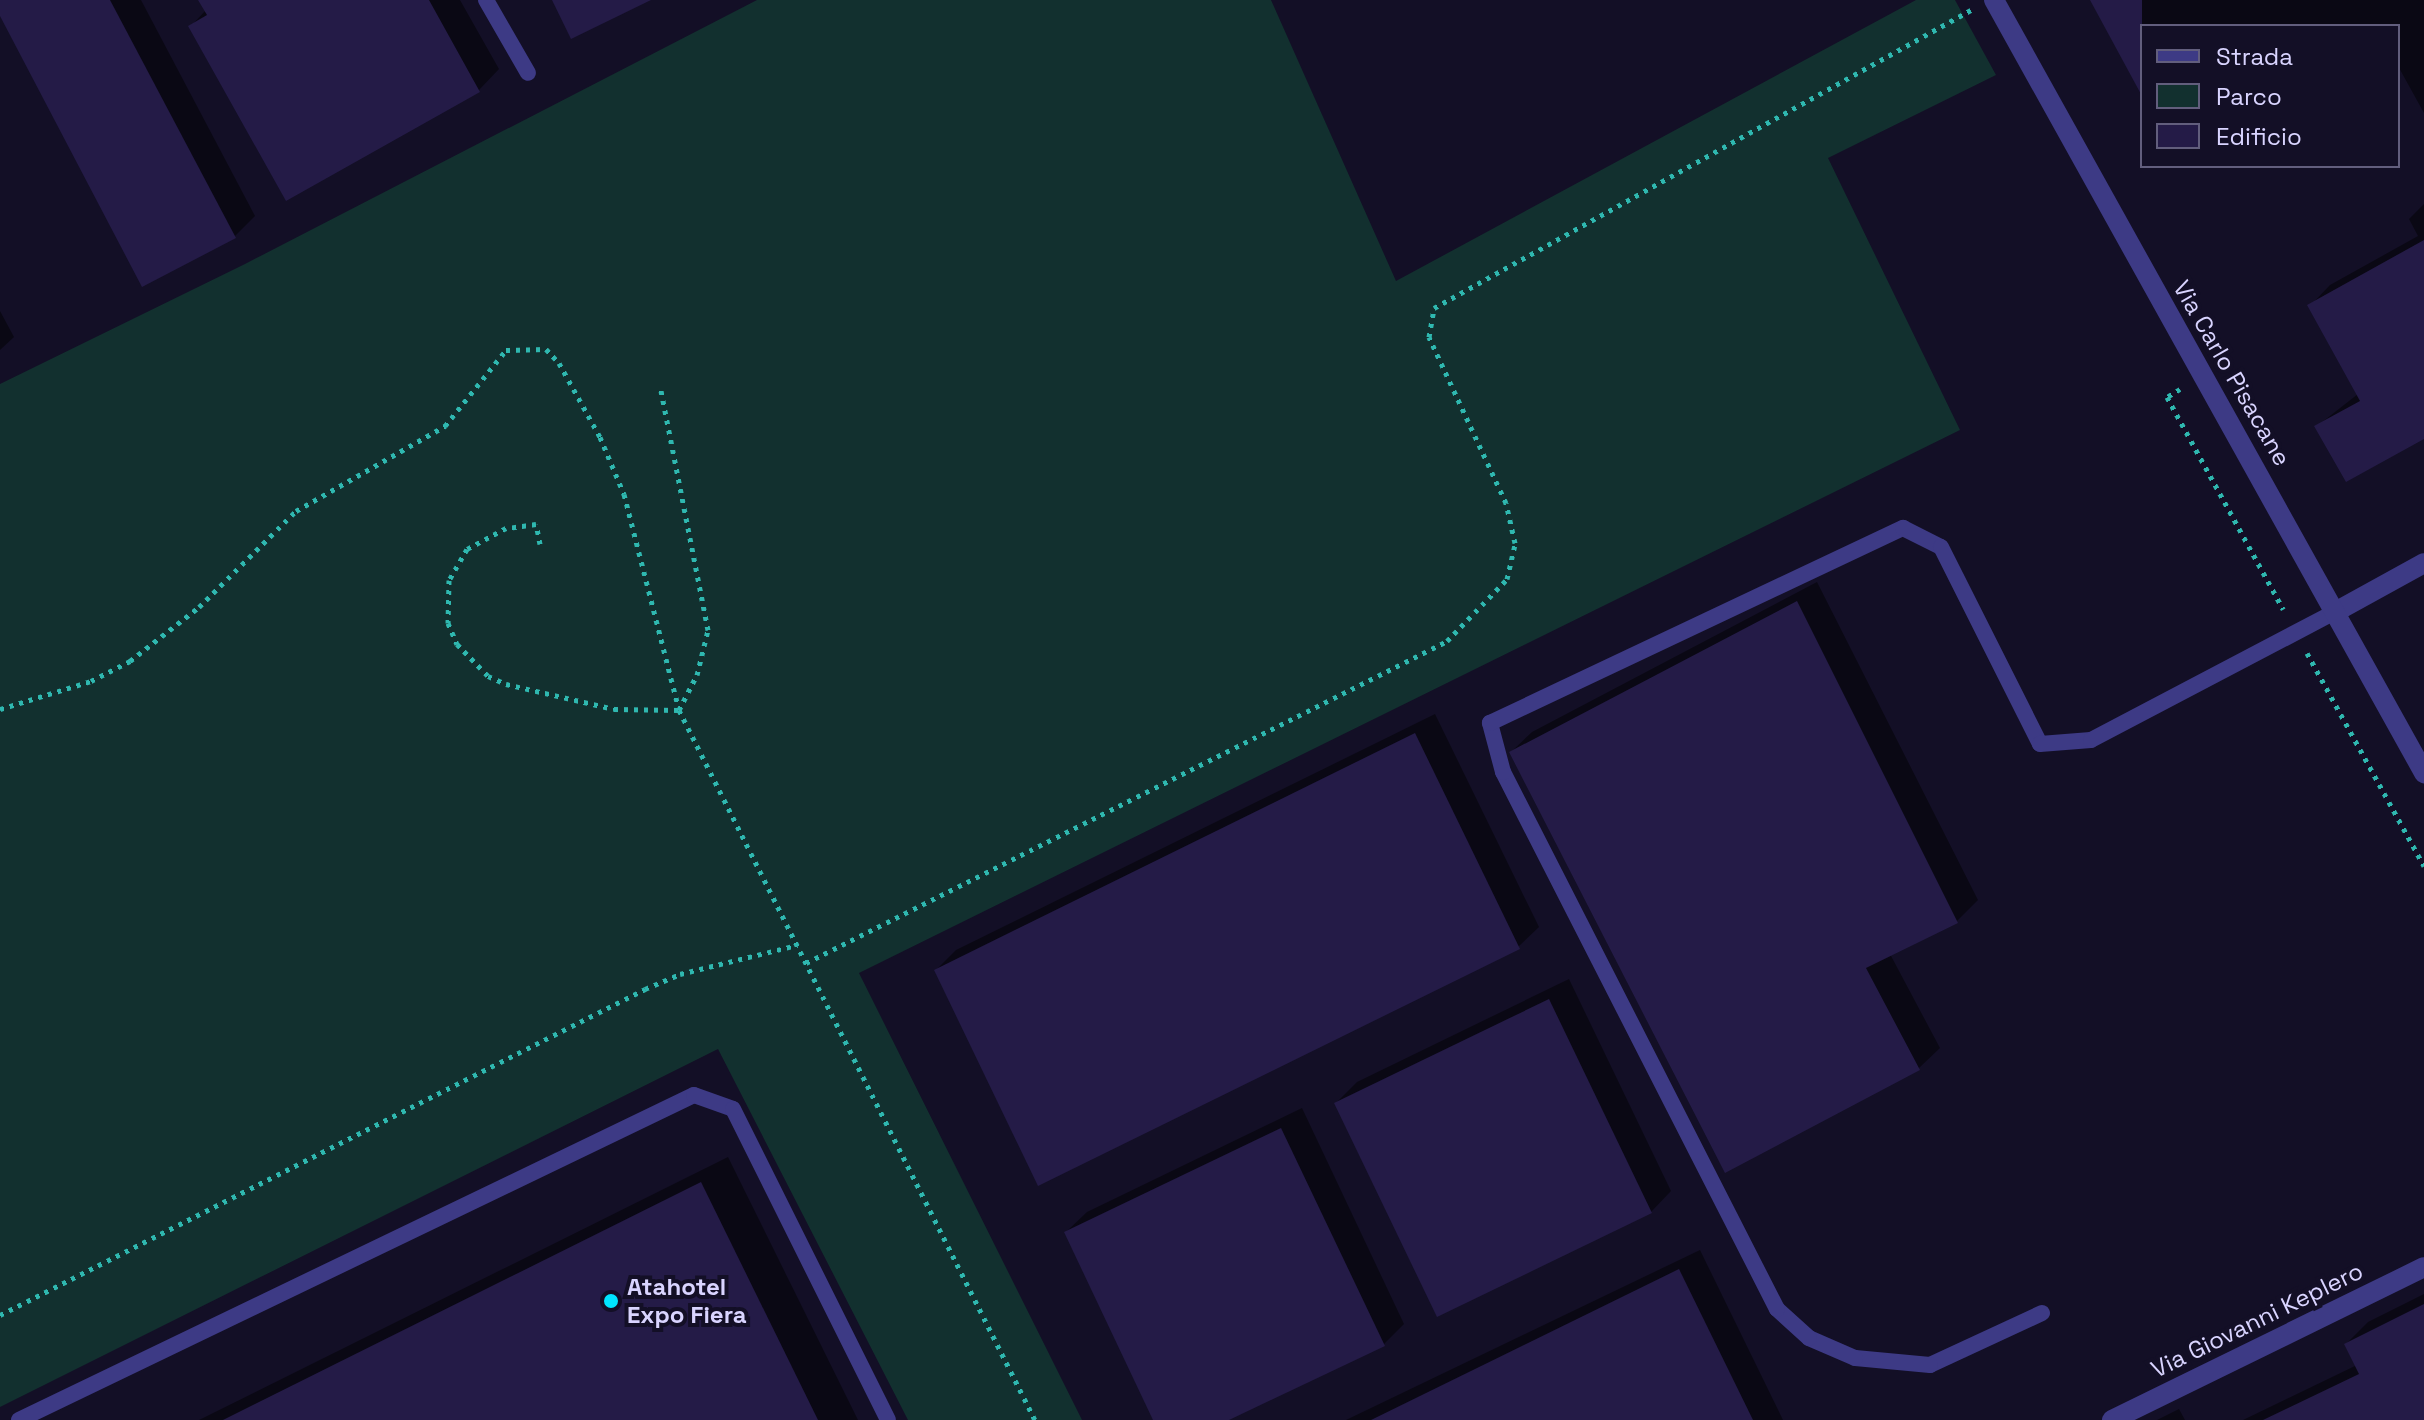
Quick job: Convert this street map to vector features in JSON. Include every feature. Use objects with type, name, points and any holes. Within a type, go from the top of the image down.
[{"type":"street","name":"Via Carlo Pisacane","points":[[1994,0],[2337,611],[2424,773]]},
{"type":"street","points":[[2337,611],[2424,563]]},
{"type":"street","name":"Via Giovanni Keplero","points":[[2112,1420],[2424,1267]]},
{"type":"lane","points":[[486,0],[528,73]]},
{"type":"lane","points":[[2042,1313],[1930,1365],[1855,1358],[1809,1338],[1777,1309],[1503,772],[1490,723],[1903,528],[1941,547],[2040,744],[2091,740],[2337,611]]},
{"type":"lane","points":[[19,1420],[694,1095],[733,1109],[888,1420]]},
{"type":"path","points":[[806,963],[1447,641],[1500,589],[1514,562],[1515,543],[1506,503],[1429,337],[1434,308],[1994,0]]},
{"type":"path","points":[[0,709],[91,681],[130,661],[199,607],[296,511],[445,426],[465,406],[491,362],[506,350],[528,346],[546,349],[559,363],[624,494],[679,710],[1035,1420]]},
{"type":"path","points":[[660,386],[708,630],[697,675],[679,710]]},
{"type":"path","points":[[540,544],[536,524],[506,528],[467,549],[449,580],[448,623],[457,644],[488,676],[506,684],[614,709],[679,710]]},
{"type":"path","points":[[0,1315],[645,989],[680,974],[797,945]]},
{"type":"green space","points":[[757,0],[1271,0],[1396,281],[1916,0],[1955,0],[1996,75],[1828,158],[1960,430],[859,973],[1082,1420],[908,1420],[718,1049],[0,1407],[0,384],[245,264]]},
{"type":"building","points":[[0,0],[110,0],[236,238],[142,287],[0,16]]},
{"type":"building","points":[[198,0],[429,0],[480,92],[286,201],[188,26],[207,15]]},
{"type":"building","points":[[552,0],[651,0],[571,39]]},
{"type":"building","points":[[2090,0],[2142,0],[2140,92]]},
{"type":"building","points":[[2424,240],[2424,439],[2346,482],[2314,426],[2360,401],[2307,305]]},
{"type":"building","points":[[1797,601],[1958,923],[1866,968],[1920,1070],[1725,1173],[1509,752]]},
{"type":"building","points":[[1415,733],[1520,949],[1038,1186],[934,970]]},
{"type":"building","points":[[1549,999],[1652,1213],[1437,1317],[1334,1103]]},
{"type":"building","points":[[1281,1128],[1385,1346],[1229,1420],[1153,1420],[1064,1232]]},
{"type":"building","name":"Atahotel Expo Fiera","points":[[701,1182],[818,1420],[223,1420]]},
{"type":"building","points":[[1679,1269],[1753,1420],[1371,1420]]},
{"type":"building","points":[[2424,1304],[2424,1420],[2263,1420],[2359,1374],[2344,1344]]},
{"type":"place","name":"Atahotel Expo Fiera","points":[[611,1301]]}]
